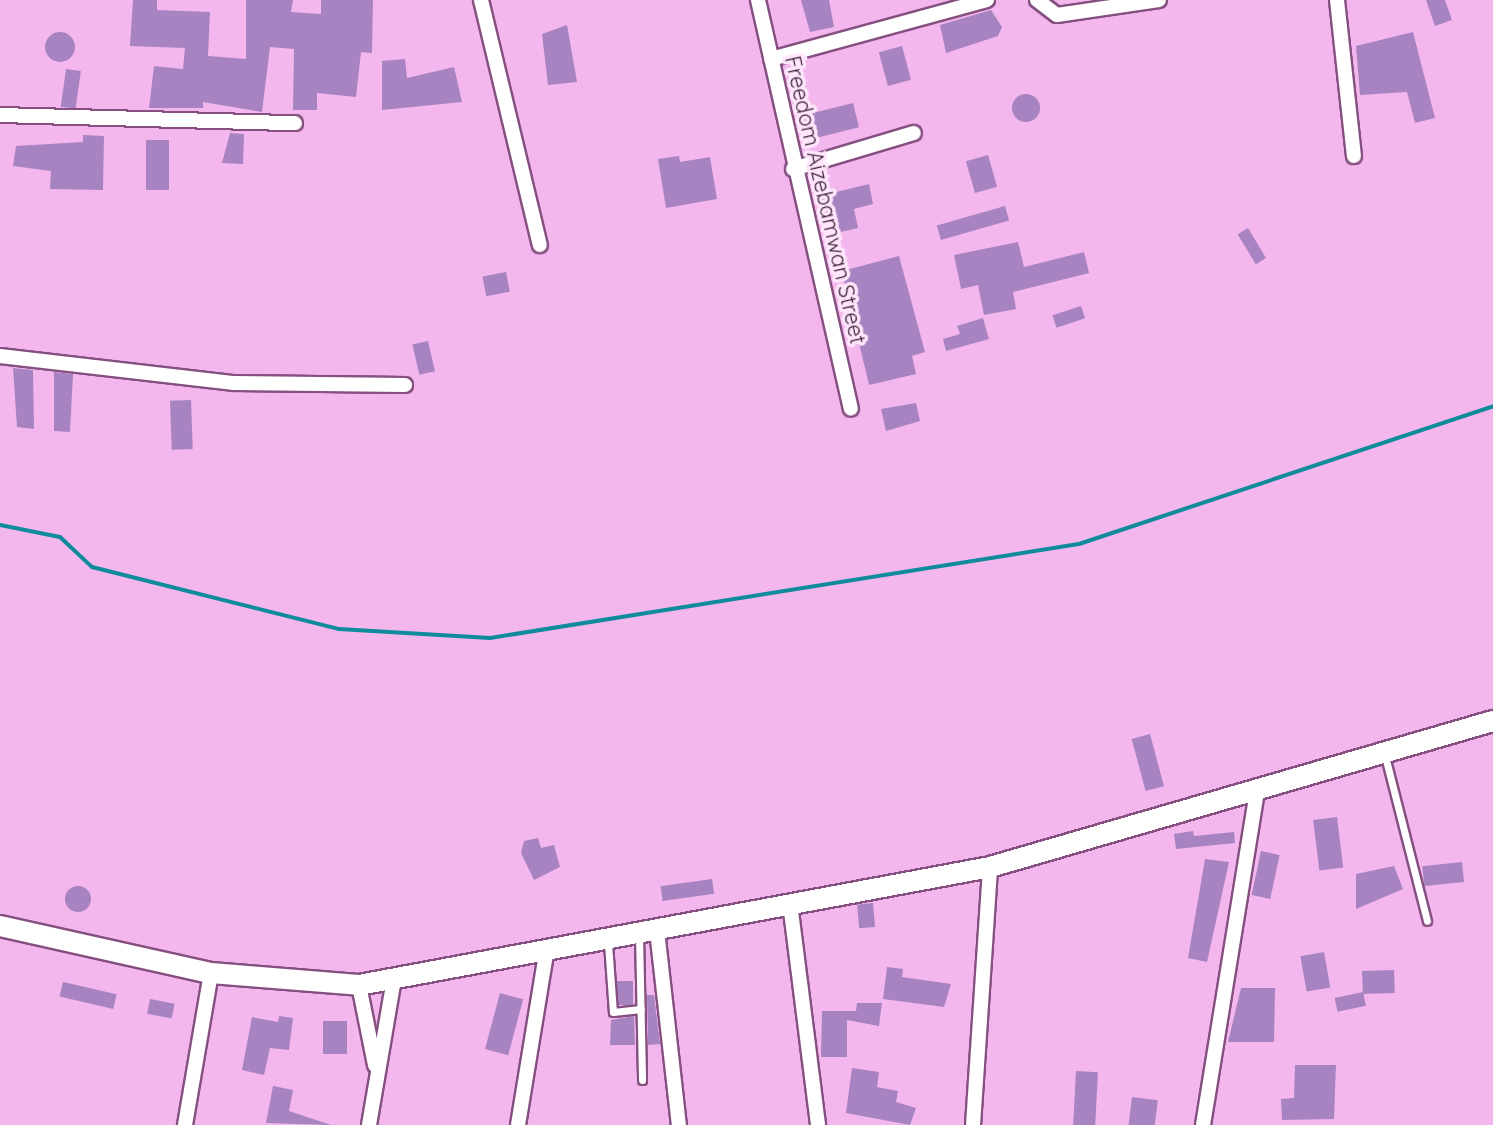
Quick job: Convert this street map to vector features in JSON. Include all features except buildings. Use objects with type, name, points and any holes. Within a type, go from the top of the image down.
[{"type":"street","points":[[481,0],[540,245]]},
{"type":"street","name":"Freedom Aizebamwan Street","points":[[758,0],[793,169],[851,409]]},
{"type":"street","points":[[771,59],[987,0]]},
{"type":"street","points":[[1037,0],[1057,15],[1159,0]]},
{"type":"street","points":[[1337,0],[1354,156]]},
{"type":"street","points":[[0,115],[295,123]]},
{"type":"street","points":[[793,169],[914,133]]},
{"type":"street","points":[[0,356],[234,383],[405,385]]},
{"type":"street","points":[[0,926],[211,973],[359,985],[990,867],[1493,721]]},
{"type":"street","points":[[1203,1125],[1257,792]]},
{"type":"street","points":[[973,1125],[990,867]]},
{"type":"street","points":[[790,903],[818,1125]]},
{"type":"street","points":[[648,932],[679,1125]]},
{"type":"street","points":[[518,1125],[547,948]]},
{"type":"street","points":[[185,1125],[211,973]]},
{"type":"street","points":[[369,1125],[394,979]]},
{"type":"street","points":[[359,985],[377,1073]]},
{"type":"lane","points":[[1384,754],[1427,921]]},
{"type":"lane","points":[[642,1080],[641,1009],[648,932]]},
{"type":"lane","points":[[608,939],[613,1012],[641,1009]]},
{"type":"waterway","points":[[0,525],[60,537],[92,567],[339,629],[490,638],[1079,544],[1493,406]]}]
